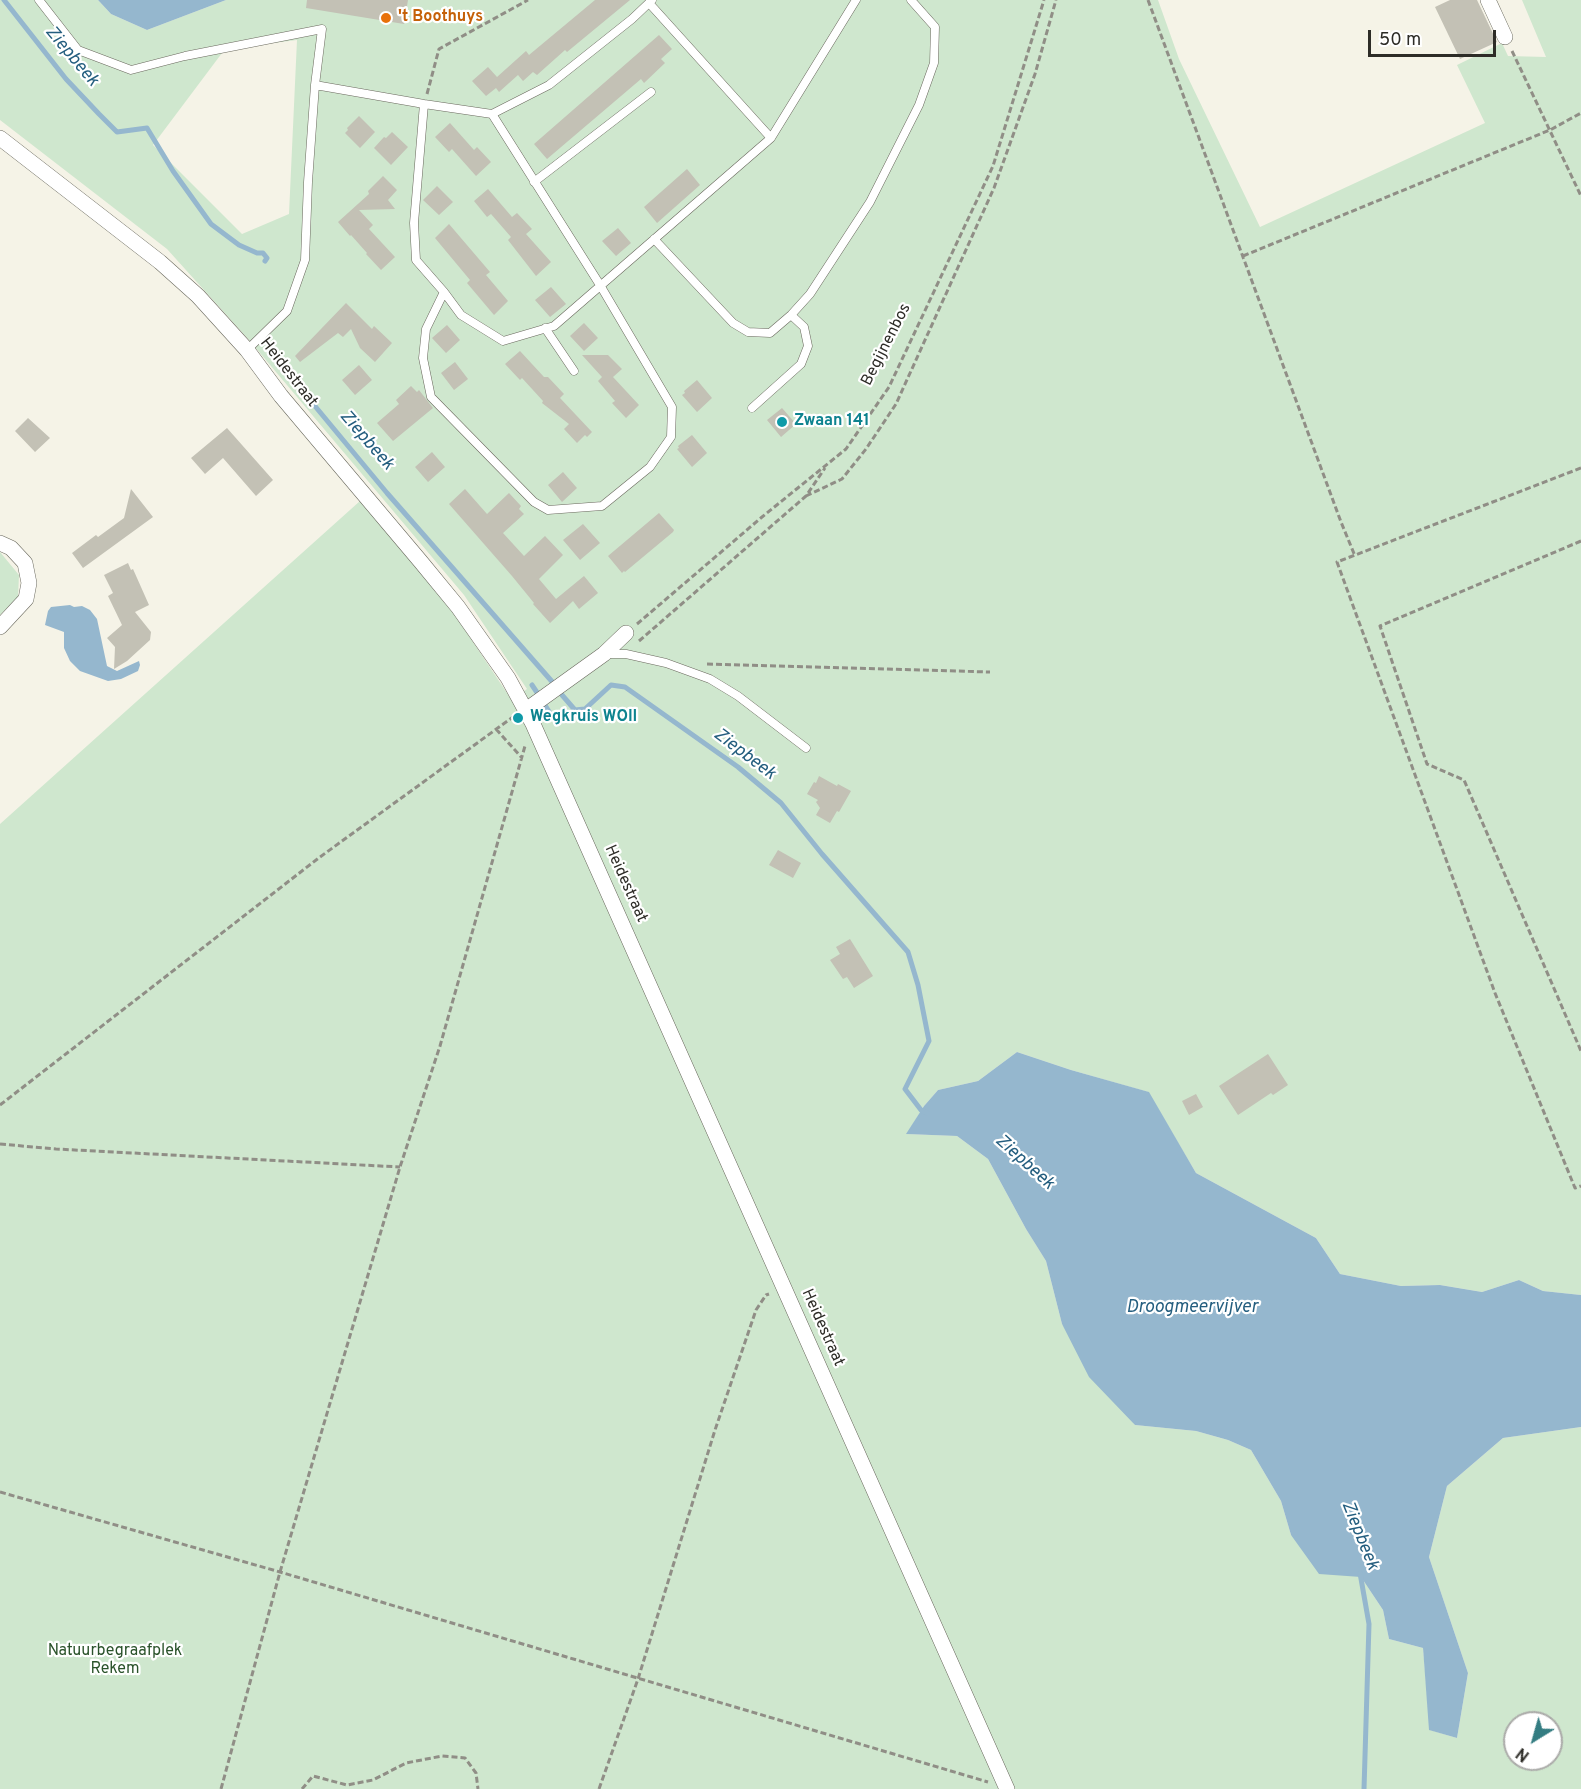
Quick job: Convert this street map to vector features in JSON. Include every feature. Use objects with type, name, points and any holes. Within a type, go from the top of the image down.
[{"type":"street","points":[[1488,0],[1505,37]]},
{"type":"street","name":"Heidestraat","points":[[0,138],[160,262],[198,296],[247,350],[281,396],[458,608],[501,668],[526,710],[1007,1788]]},
{"type":"street","points":[[0,543],[11,548],[25,563],[29,583],[26,599],[0,627]]},
{"type":"street","points":[[526,710],[615,644]]},
{"type":"lane","points":[[39,0],[78,50],[131,70],[185,56],[322,29],[315,85],[305,260],[287,311],[247,350]]},
{"type":"lane","points":[[424,104],[414,223],[416,260],[461,315],[503,341],[554,326],[771,138],[856,0]]},
{"type":"lane","points":[[654,239],[733,323],[748,332],[770,333],[791,315],[810,294],[870,202],[919,105],[934,63],[935,27],[911,0]]},
{"type":"lane","points":[[315,85],[492,114],[549,85],[632,19],[651,1],[771,138]]},
{"type":"lane","points":[[534,182],[651,92]]},
{"type":"lane","points":[[444,292],[426,329],[423,358],[431,397],[534,502],[548,510],[602,506],[650,467],[672,437],[672,407],[600,285],[492,114]]},
{"type":"lane","points":[[752,408],[801,364],[808,346],[804,327],[791,315]]},
{"type":"lane","points":[[545,328],[574,371]]},
{"type":"lane","points":[[615,644],[626,654],[666,663],[710,679],[738,696],[806,748]]},
{"type":"path","points":[[424,104],[439,49],[528,0]]},
{"type":"path","name":"Begijnenbos","points":[[615,644],[846,448],[889,387],[993,166],[1044,0]]},
{"type":"path","points":[[806,496],[842,479],[866,449],[896,404],[994,189],[1035,74],[1056,0]]},
{"type":"path","points":[[1148,0],[1355,556]]},
{"type":"path","points":[[1505,37],[1581,196]]},
{"type":"path","points":[[1243,255],[1550,130],[1581,113]]},
{"type":"path","points":[[615,644],[640,641],[806,496],[827,464]]},
{"type":"path","points":[[1581,468],[1337,562],[1495,993],[1575,1188],[1581,1192]]},
{"type":"path","points":[[1581,541],[1380,626],[1427,764],[1464,780],[1581,1052]]},
{"type":"path","points":[[702,664],[990,672]]},
{"type":"path","points":[[0,1105],[320,857],[496,729],[526,710]]},
{"type":"path","points":[[496,729],[522,758]]},
{"type":"path","points":[[221,1789],[280,1572],[400,1167],[440,1046],[526,742]]},
{"type":"path","points":[[0,1144],[400,1167]]},
{"type":"path","points":[[1575,1188],[1581,1186]]},
{"type":"path","points":[[599,1789],[638,1679],[715,1430],[756,1310],[766,1295],[784,1286]]},
{"type":"path","points":[[0,1492],[280,1572],[1007,1788]]},
{"type":"path","points":[[302,1789],[313,1776],[347,1785],[373,1780],[406,1763],[442,1756],[465,1758],[476,1773],[478,1789]]},
{"type":"green space","name":"Natuurbegraafplek Rekem","points":[[0,0],[98,0],[111,14],[147,30],[226,0],[1158,0],[1179,59],[1260,227],[1485,123],[1457,65],[1502,43],[1508,56],[1546,57],[1522,0],[1581,0],[1581,1295],[1543,1291],[1519,1280],[1482,1292],[1440,1285],[1401,1286],[1340,1274],[1316,1238],[1196,1173],[1148,1092],[1017,1052],[978,1081],[938,1090],[924,1106],[907,1134],[957,1136],[988,1159],[1046,1261],[1062,1324],[1135,1425],[1196,1431],[1228,1440],[1251,1450],[1281,1501],[1291,1535],[1361,1577],[1383,1610],[1389,1639],[1423,1648],[1430,1730],[1457,1738],[1468,1673],[1429,1557],[1447,1486],[1503,1438],[1581,1427],[1581,1789],[0,1789],[0,824],[360,501],[449,606],[511,699],[527,689],[464,595],[249,340],[167,249],[0,120]],"holes":[[[297,40],[289,214],[242,234],[153,145],[225,49]]]},
{"type":"green space","points":[[0,552],[19,575],[18,597],[0,615]]},
{"type":"water","points":[[98,0],[226,0],[147,30],[111,14]]},
{"type":"water","points":[[82,606],[90,610],[97,619],[107,666],[117,671],[139,661],[138,671],[121,679],[108,681],[80,671],[70,661],[64,648],[64,632],[45,625],[51,607]]},
{"type":"water","name":"Droogmeervijver","points":[[1017,1052],[1149,1092],[1196,1173],[1316,1238],[1340,1274],[1401,1286],[1440,1285],[1482,1292],[1519,1280],[1543,1291],[1581,1295],[1581,1427],[1503,1438],[1447,1486],[1429,1557],[1468,1673],[1457,1738],[1429,1730],[1423,1648],[1389,1639],[1383,1610],[1361,1577],[1319,1574],[1291,1535],[1281,1501],[1251,1450],[1228,1440],[1196,1431],[1135,1425],[1089,1377],[1062,1324],[1046,1261],[988,1159],[957,1136],[906,1134],[924,1106],[938,1090],[978,1081]]},
{"type":"building","name":"'t Boothuys","points":[[307,0],[408,0],[404,24],[306,8]]},
{"type":"building","points":[[595,0],[630,0],[567,52],[565,50],[537,75],[533,72],[523,81],[518,75],[499,92],[496,88],[486,96],[472,81],[488,67],[497,77],[526,51],[529,55]]},
{"type":"building","points":[[1450,0],[1477,0],[1497,42],[1460,59],[1435,7]]},
{"type":"building","points":[[659,35],[672,49],[661,59],[665,63],[644,83],[641,79],[547,159],[534,144]]},
{"type":"building","points":[[359,116],[375,132],[360,148],[345,133]]},
{"type":"building","points":[[450,123],[474,150],[477,147],[491,162],[476,176],[452,149],[449,152],[435,137]]},
{"type":"building","points":[[392,132],[408,147],[391,165],[374,148]]},
{"type":"building","points":[[687,169],[700,185],[657,223],[644,207]]},
{"type":"building","points":[[383,176],[397,190],[388,200],[395,209],[359,210],[373,225],[369,229],[395,257],[381,270],[338,222],[369,194],[368,191]]},
{"type":"building","points":[[437,186],[453,202],[439,215],[423,200]]},
{"type":"building","points":[[488,189],[512,217],[517,213],[532,229],[526,234],[551,262],[536,276],[508,240],[511,237],[491,214],[487,217],[474,201]]},
{"type":"building","points":[[449,224],[490,272],[486,275],[508,301],[494,315],[467,283],[470,280],[435,238]]},
{"type":"building","points":[[618,228],[631,243],[616,256],[602,241]]},
{"type":"building","points":[[551,287],[566,304],[550,317],[535,300]]},
{"type":"building","points":[[346,303],[372,329],[374,326],[392,343],[375,362],[360,348],[351,329],[343,337],[338,333],[300,362],[295,356]]},
{"type":"building","points":[[584,323],[598,338],[584,351],[570,336]]},
{"type":"building","points":[[447,325],[460,340],[446,353],[432,338]]},
{"type":"building","points":[[520,351],[544,377],[548,377],[564,394],[560,398],[592,432],[587,437],[585,435],[577,443],[564,429],[569,424],[542,403],[543,401],[522,378],[520,380],[505,364]]},
{"type":"building","points":[[582,355],[608,355],[622,369],[613,377],[639,405],[626,418],[612,403],[615,401],[598,381],[602,377]]},
{"type":"building","points":[[455,362],[468,379],[454,390],[441,373]]},
{"type":"building","points":[[359,365],[372,380],[355,395],[342,380]]},
{"type":"building","points":[[697,380],[712,398],[697,412],[682,395]]},
{"type":"building","points":[[411,386],[417,392],[419,390],[433,408],[393,441],[377,423],[399,404],[396,400]]},
{"type":"building","name":"Zwaan 141","points":[[782,408],[796,424],[781,437],[767,420]]},
{"type":"building","points":[[28,418],[50,438],[35,452],[15,431]]},
{"type":"building","points":[[227,428],[273,480],[256,496],[223,458],[205,474],[191,458]]},
{"type":"building","points":[[692,435],[707,453],[692,467],[677,449]]},
{"type":"building","points":[[432,452],[445,467],[428,482],[415,467]]},
{"type":"building","points":[[563,472],[577,488],[562,502],[548,485]]},
{"type":"building","points":[[131,489],[153,517],[83,568],[72,553],[124,518]]},
{"type":"building","points":[[465,489],[487,514],[509,493],[521,506],[519,509],[524,514],[503,533],[524,556],[545,536],[563,555],[539,579],[556,599],[584,576],[598,593],[579,609],[573,601],[550,623],[449,504]]},
{"type":"building","points":[[659,513],[674,530],[673,532],[622,573],[608,556]]},
{"type":"building","points":[[583,524],[600,543],[580,560],[563,540]]},
{"type":"building","points":[[128,563],[149,605],[135,612],[151,632],[150,640],[127,661],[114,669],[115,647],[107,638],[122,625],[108,596],[113,593],[104,575]]},
{"type":"building","points":[[819,776],[851,791],[830,823],[816,815],[820,808],[816,802],[818,800],[807,794]]},
{"type":"building","points":[[778,850],[801,863],[793,878],[769,865]]},
{"type":"building","points":[[850,939],[873,976],[854,988],[847,977],[843,979],[830,960],[840,954],[836,947]]},
{"type":"building","points":[[1268,1054],[1288,1085],[1273,1095],[1271,1093],[1238,1115],[1219,1086]]},
{"type":"building","points":[[1196,1094],[1203,1107],[1189,1115],[1182,1101]]},
{"type":"waterway","name":"Ziepbeek","points":[[4,0],[66,79],[99,114],[117,132],[147,128],[173,171],[211,224],[239,245],[257,253],[263,253],[267,258],[265,261]]},
{"type":"waterway","name":"Ziepbeek","points":[[271,353],[387,493],[555,685]]},
{"type":"waterway","points":[[532,685],[540,697]]},
{"type":"waterway","name":"Ziepbeek","points":[[562,695],[575,710],[585,709],[611,685],[625,687],[738,767],[781,803],[822,854],[908,952],[918,985],[929,1041],[905,1089],[921,1110],[927,1113]]},
{"type":"waterway","points":[[543,702],[550,713]]},
{"type":"waterway","name":"Ziepbeek","points":[[1360,1573],[1369,1624],[1364,1789]]},
{"type":"place","name":"'t Boothuys","points":[[386,18]]},
{"type":"place","name":"Zwaan 141","points":[[782,422]]},
{"type":"place","name":"Wegkruis WOII","points":[[518,718]]}]
